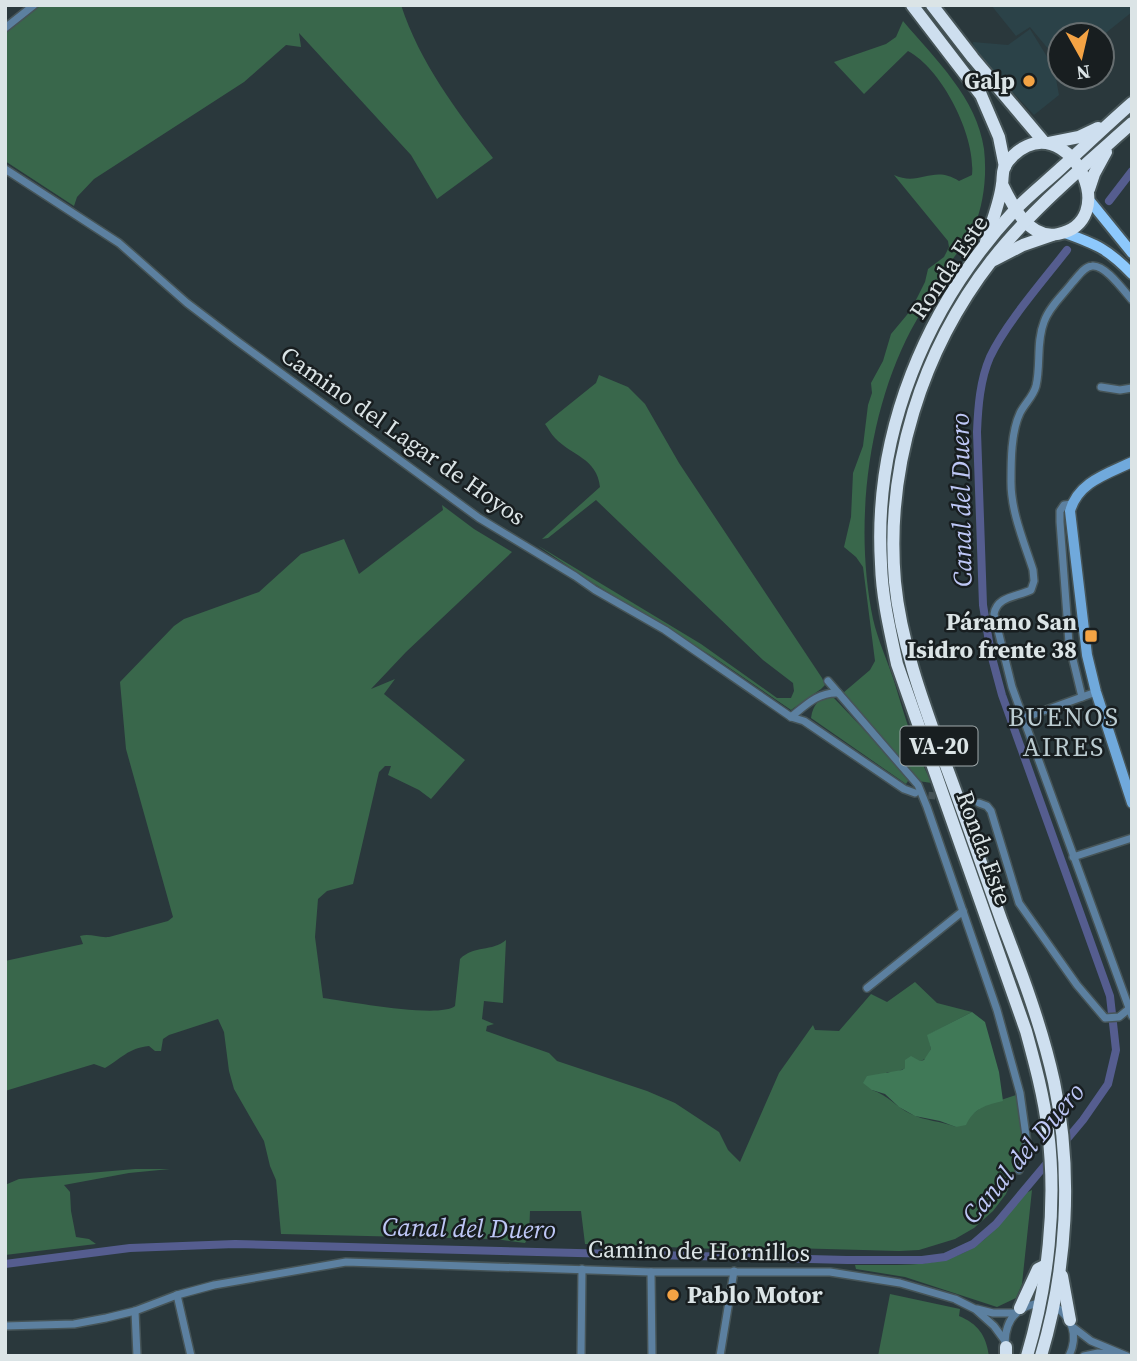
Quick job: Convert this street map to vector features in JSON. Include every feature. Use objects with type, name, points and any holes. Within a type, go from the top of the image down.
[{"type":"highway","points":[[912,5],[981,95],[999,137],[1005,167],[984,246]]},
{"type":"highway","points":[[933,5],[973,58],[1046,142],[1060,148],[1072,158],[1080,170],[1089,195]]},
{"type":"highway","name":"Ronda Este","points":[[1055,1130],[1026,1031],[897,664],[888,622],[881,564],[885,472],[895,421],[909,379],[929,331],[956,286],[984,246],[1016,210],[1132,103]]},
{"type":"highway","name":"Ronda Este","points":[[1041,1356],[1054,1305],[1064,1229],[1057,1172],[1054,1084],[1028,993],[914,675],[895,582],[896,501],[900,464],[914,408],[934,355],[968,296],[990,262],[1025,222],[1132,123]]},
{"type":"highway","points":[[1005,167],[1022,147],[1079,137],[1108,124]]},
{"type":"highway","points":[[990,262],[1023,245],[1058,234],[1081,220],[1097,168],[1115,138]]},
{"type":"highway","points":[[1002,184],[1025,222],[1058,234]]},
{"type":"highway","name":"Ronda Este","points":[[1027,1356],[1040,1303],[1057,1172]]},
{"type":"highway","points":[[1017,1310],[1038,1269],[1046,1265]]},
{"type":"highway","points":[[1060,1268],[1072,1324]]},
{"type":"main road","points":[[1089,195],[1132,253]]},
{"type":"main road","points":[[1058,234],[1099,245],[1132,274]]},
{"type":"street","points":[[5,28],[34,5]]},
{"type":"street","name":"Camino del Lagar de Hoyos","points":[[5,169],[119,243],[227,334],[478,518],[666,630],[791,717],[804,721],[904,789],[915,793]]},
{"type":"street","points":[[979,803],[991,811],[1019,903],[1077,985],[1105,1017],[1119,1017],[1131,1011],[1024,718],[1005,662],[994,614],[1000,601],[1031,590],[1034,581],[1013,504],[1011,481],[1015,433],[1020,413],[1033,395],[1037,382],[1044,322],[1053,306],[1084,269],[1092,266],[1101,268],[1132,300]]},
{"type":"street","points":[[1101,387],[1120,390],[1132,388]]},
{"type":"street","points":[[1132,462],[1084,487],[1072,504],[1070,525],[1083,638],[1096,692],[1132,803]]},
{"type":"street","points":[[1072,504],[1064,505],[1060,512],[1060,522],[1069,643],[1082,697]]},
{"type":"street","points":[[828,681],[918,785],[997,1010],[1020,1093],[1027,1143],[1019,1170]]},
{"type":"street","points":[[791,717],[818,696],[827,692],[838,693]]},
{"type":"street","points":[[1024,718],[1096,692]]},
{"type":"street","points":[[1073,857],[1132,838]]},
{"type":"street","points":[[867,988],[963,911]]},
{"type":"street","name":"Camino de Hornillos","points":[[5,1326],[74,1324],[135,1311],[177,1295],[236,1281],[346,1262],[651,1272],[830,1272],[900,1283],[940,1293],[975,1309],[993,1313],[1040,1303]]},
{"type":"street","points":[[581,1356],[582,1269]]},
{"type":"street","points":[[720,1356],[734,1270]]},
{"type":"street","points":[[651,1272],[652,1356]]},
{"type":"street","points":[[177,1295],[191,1356]]},
{"type":"street","points":[[1040,1303],[1054,1305],[1091,1341],[1126,1355]]},
{"type":"street","name":"Camino de Hornillos","points":[[975,1309],[994,1326],[1007,1350]]},
{"type":"street","points":[[1007,1350],[1006,1331],[1017,1310]]},
{"type":"street","points":[[135,1311],[137,1356]]},
{"type":"street","points":[[1069,1356],[1074,1344],[1072,1324]]},
{"type":"street","points":[[1084,1356],[1098,1353],[1126,1355]]},
{"type":"shaded area","points":[[991,5],[1132,5],[1132,12],[1116,25],[1116,21],[1046,21],[1046,46],[1030,27],[1016,36]]},
{"type":"shaded area","name":"Galp","points":[[1030,29],[1046,55],[1046,91],[1058,91],[1059,95],[1034,115],[974,51],[973,42],[1008,45]]},
{"type":"green space","points":[[41,5],[401,5],[429,66],[493,158],[437,199],[411,155],[299,33],[301,47],[286,45],[244,82],[94,179],[77,197],[74,206],[5,161],[5,33]]},
{"type":"green space","points":[[903,21],[964,96],[980,130],[985,159],[982,199],[974,227],[911,330],[896,363],[884,398],[868,472],[865,547],[873,619],[911,734],[932,783],[918,781],[843,693],[870,670],[875,661],[863,567],[844,547],[851,517],[853,473],[863,446],[872,393],[871,383],[883,361],[891,334],[911,310],[925,282],[928,269],[944,257],[949,247],[948,241],[894,175],[911,179],[942,175],[959,181],[972,175],[972,159],[962,123],[944,88],[921,60],[908,51],[864,94],[834,62],[886,44],[896,37]]},
{"type":"green space","points":[[599,375],[628,387],[645,404],[679,463],[822,678],[825,685],[791,710],[715,658],[537,545],[701,644],[777,698],[791,698],[793,683],[763,660],[596,500],[548,538],[542,539],[600,487],[598,477],[589,463],[562,444],[545,424],[596,383]]},
{"type":"green space","points":[[442,505],[512,552],[406,652],[371,689],[395,679],[384,694],[465,760],[431,799],[388,775],[391,766],[385,766],[379,772],[353,884],[327,891],[318,899],[315,937],[323,998],[413,1010],[446,1010],[455,1006],[460,959],[471,952],[501,944],[506,940],[503,1003],[484,1001],[482,1019],[494,1024],[487,1026],[486,1031],[549,1053],[557,1061],[675,1103],[719,1132],[728,1150],[740,1162],[779,1073],[813,1025],[815,1030],[839,1031],[871,994],[887,1002],[915,982],[937,1003],[972,1012],[928,1035],[931,1049],[927,1058],[897,1072],[887,1072],[872,1090],[911,1114],[956,1127],[983,1106],[1016,1095],[1023,1145],[1015,1172],[1006,1194],[993,1211],[974,1228],[955,1239],[919,1250],[899,1251],[748,1247],[746,1250],[585,1244],[581,1211],[530,1211],[529,1236],[525,1243],[495,1239],[281,1234],[276,1180],[264,1141],[234,1089],[224,1032],[218,1019],[169,1035],[163,1039],[161,1051],[155,1051],[149,1046],[142,1047],[130,1051],[105,1068],[94,1064],[5,1091],[5,961],[83,944],[80,936],[109,937],[168,921],[173,917],[126,749],[120,682],[174,626],[184,619],[259,592],[301,554],[344,539],[359,574],[443,510]]},
{"type":"green space","points":[[832,696],[910,778],[906,784],[811,718],[817,702]]},
{"type":"green space","points":[[972,1012],[985,1022],[999,1072],[1003,1101],[981,1108],[966,1125],[956,1127],[915,1116],[899,1107],[885,1094],[872,1090],[863,1083],[867,1076],[902,1070],[905,1068],[905,1060],[911,1056],[920,1061],[924,1060],[931,1049],[927,1035]]},
{"type":"green space","points":[[135,1169],[170,1169],[129,1173],[64,1185],[70,1192],[76,1237],[89,1239],[96,1244],[5,1255],[5,1185],[19,1179]]},
{"type":"green space","points":[[1032,1190],[1022,1284],[1016,1298],[997,1307],[905,1277],[856,1269],[855,1265],[930,1263],[965,1252],[981,1242],[1016,1202]]},
{"type":"green space","points":[[890,1294],[960,1309],[959,1316],[976,1327],[983,1336],[989,1356],[878,1356]]},
{"type":"waterway","name":"Canal del Duero","points":[[1109,201],[1132,171]]},
{"type":"waterway","name":"Canal del Duero","points":[[5,1264],[130,1248],[235,1244],[922,1260],[945,1257],[973,1244],[996,1224],[1083,1120],[1108,1084],[1116,1050],[1110,996],[1002,695],[991,654],[983,605],[977,432],[984,375],[990,357],[1005,330],[1067,250]]},
{"type":"tunnel","points":[[918,794],[944,797]]},
{"type":"tunnel","points":[[956,799],[979,803]]},
{"type":"place","name":"Galp","points":[[1029,81]]},
{"type":"place","name":"Páramo San Isidro frente 38","points":[[1091,636]]},
{"type":"place","name":"Pablo Motor","points":[[673,1295]]},
{"type":"district","name":"BUENOS AIRES","points":[[1064,732]]}]
